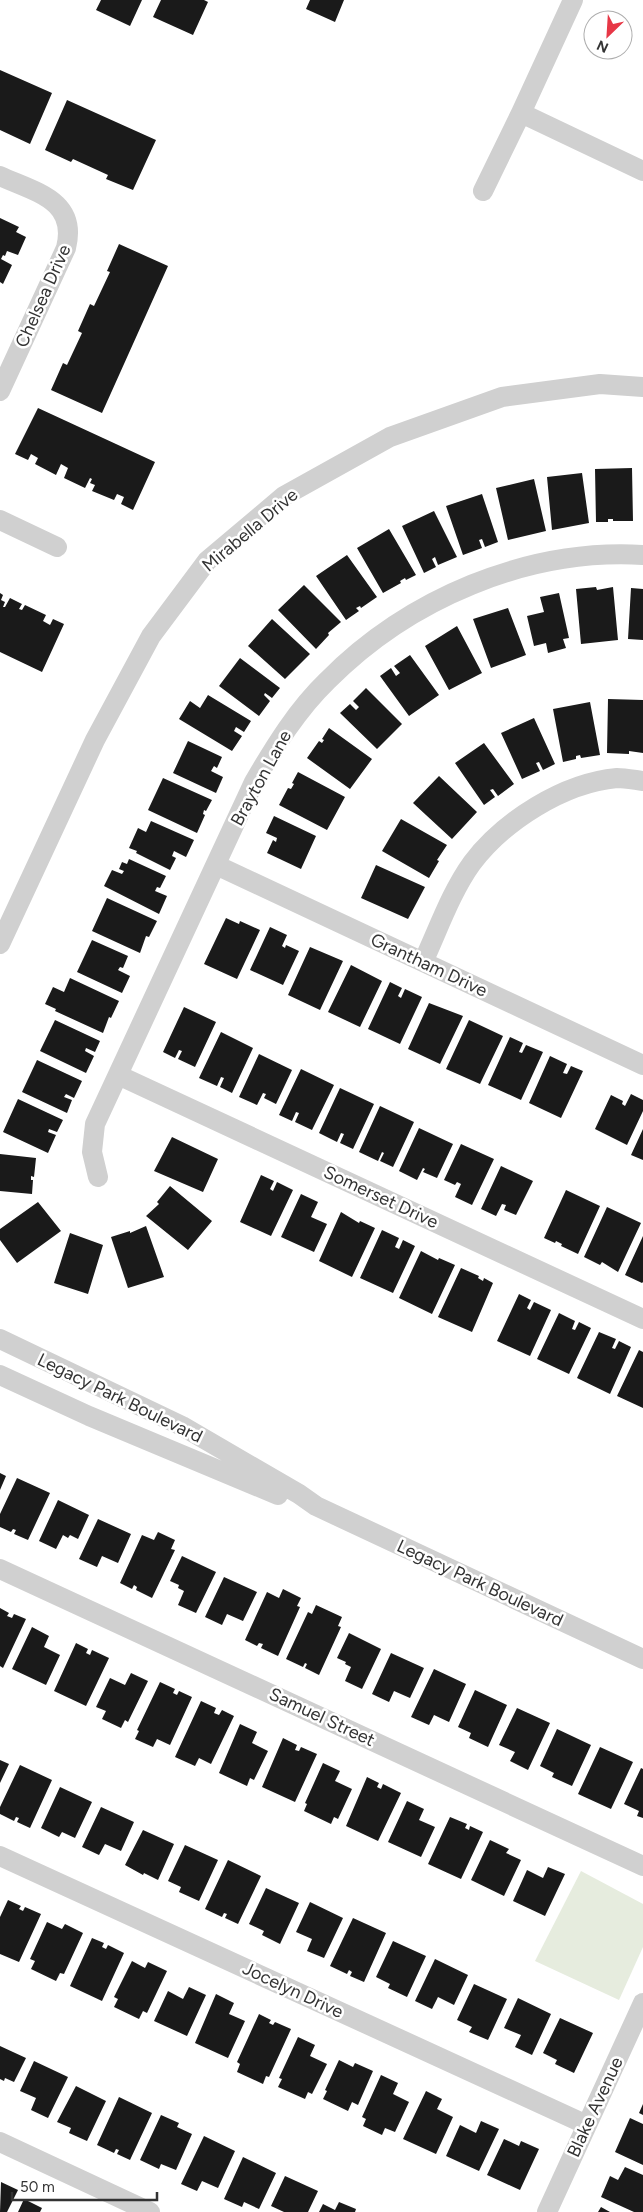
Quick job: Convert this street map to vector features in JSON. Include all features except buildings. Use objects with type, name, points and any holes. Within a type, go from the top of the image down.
[{"type":"street","points":[[483,191],[572,0]]},
{"type":"street","points":[[520,113],[643,171]]},
{"type":"street","name":"Chelsea Drive","points":[[0,176],[55,203],[64,212],[69,223],[69,235],[66,248],[0,392]]},
{"type":"street","name":"Mirabella Drive","points":[[0,944],[95,740],[151,636],[207,561],[284,496],[390,436],[502,397],[600,384],[643,387]]},
{"type":"street","points":[[0,520],[57,547]]},
{"type":"street","name":"Brayton Lane","points":[[98,1177],[92,1152],[94,1131],[118,1075],[254,782],[289,726],[327,681],[378,637],[419,609],[447,596],[530,566],[607,555],[643,555]]},
{"type":"street","points":[[423,962],[452,898],[472,864],[515,819],[582,785],[618,778],[643,781]]},
{"type":"street","name":"Grantham Drive","points":[[216,865],[643,1064]]},
{"type":"street","name":"Somerset Drive","points":[[118,1075],[643,1319]]},
{"type":"street","name":"Legacy Park Boulevard","points":[[0,1339],[182,1426],[299,1494],[316,1506],[643,1659]]},
{"type":"street","name":"Legacy Park Boulevard","points":[[0,1376],[295,1502],[316,1506]]},
{"type":"street","name":"Samuel Street","points":[[0,1569],[643,1866]]},
{"type":"street","name":"Jocelyn Drive","points":[[0,1856],[587,2125]]},
{"type":"street","name":"Blake Avenue","points":[[547,2212],[643,2003]]},
{"type":"street","points":[[0,2142],[150,2212]]},
{"type":"shaded area","points":[[581,1871],[643,1904],[643,1947],[619,2000],[535,1961]]}]
